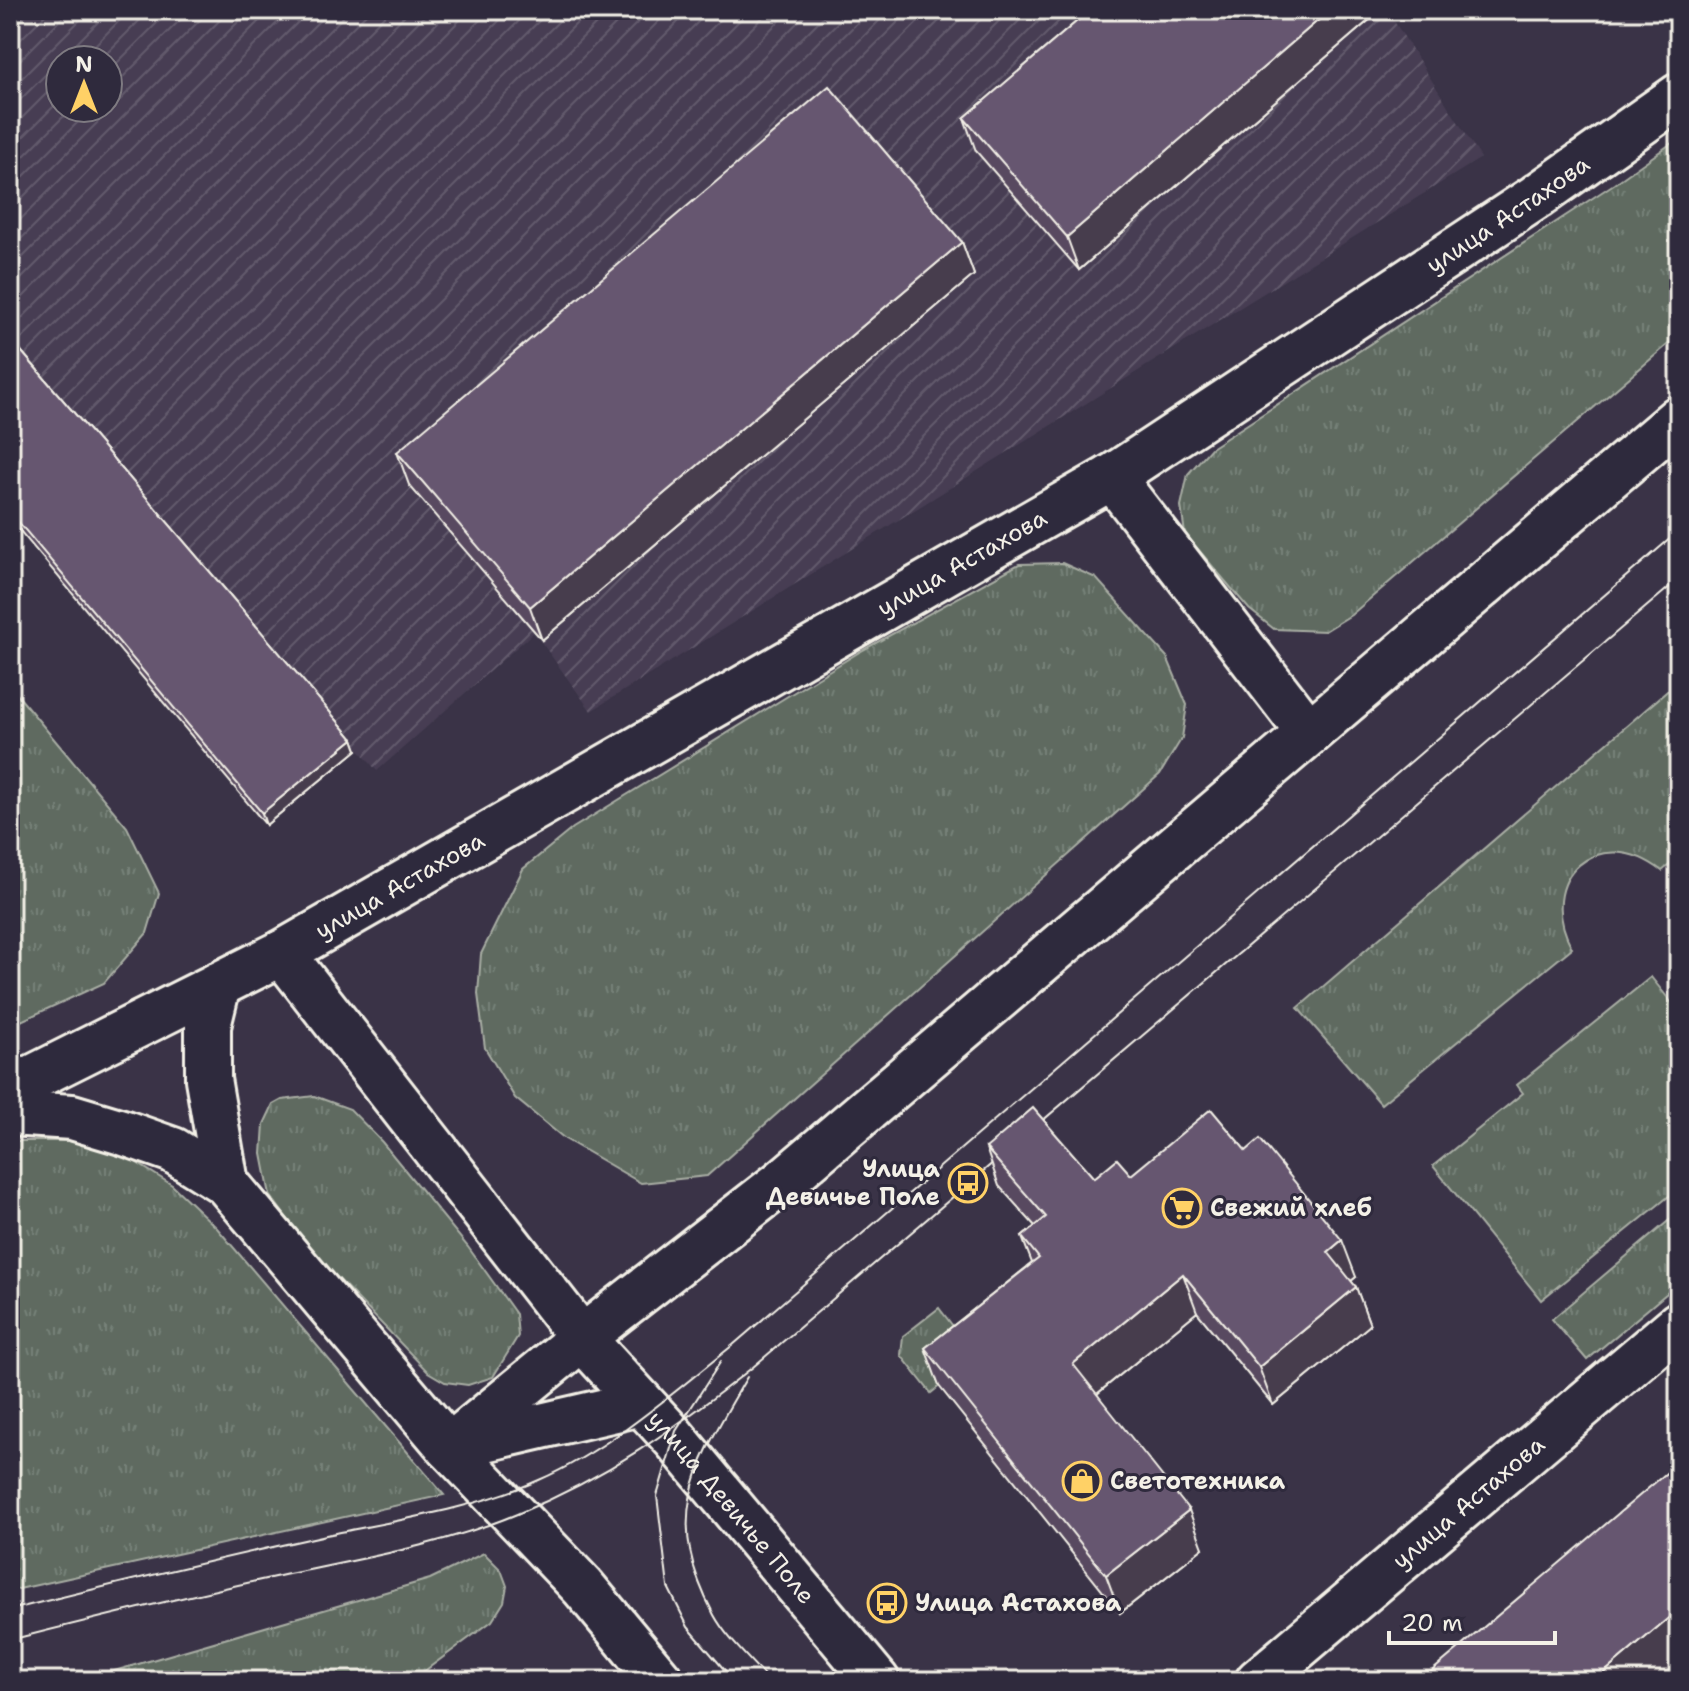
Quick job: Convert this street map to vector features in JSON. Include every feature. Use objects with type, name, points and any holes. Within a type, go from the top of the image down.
[{"type":"main road","name":"улица Астахова","points":[[10,1089],[282,953],[1112,477],[1536,197],[1679,96]]},
{"type":"main road","points":[[449,1447],[582,1338],[782,1182],[1679,418]]},
{"type":"main road","points":[[1112,477],[1309,733]]},
{"type":"main road","name":"улица Девичье Поле","points":[[282,953],[582,1338],[877,1681]]},
{"type":"main road","points":[[218,985],[208,1026],[208,1079],[226,1183]]},
{"type":"main road","points":[[10,1113],[72,1117],[122,1132],[173,1150],[226,1183],[449,1447],[583,1587],[661,1681]]},
{"type":"main road","name":"улица Астахова","points":[[1258,1681],[1679,1324]]},
{"type":"main road","points":[[449,1447],[641,1403]]},
{"type":"shaded area","points":[[10,10],[1387,10],[1481,158],[591,711],[534,632],[377,771],[10,345]]},
{"type":"green space","points":[[1679,138],[1679,335],[1351,615],[1325,631],[1274,629],[1249,609],[1185,534],[1181,506],[1188,474],[1211,448],[1614,184]]},
{"type":"green space","points":[[1062,563],[1096,578],[1167,657],[1187,705],[1182,738],[1160,774],[707,1176],[641,1183],[565,1139],[515,1098],[485,1048],[478,994],[481,954],[523,869],[573,828],[861,651],[1019,564]]},
{"type":"green space","points":[[1679,681],[1679,857],[1662,871],[1638,857],[1616,853],[1596,855],[1579,865],[1567,880],[1561,900],[1562,923],[1572,948],[1381,1104],[1298,1008]]},
{"type":"green space","points":[[10,686],[127,827],[159,893],[147,933],[104,983],[10,1026]]},
{"type":"green space","points":[[1651,977],[1679,1012],[1679,1188],[1541,1300],[1433,1166],[1523,1093],[1517,1085]]},
{"type":"green space","points":[[314,1096],[350,1109],[382,1142],[468,1247],[516,1314],[518,1336],[493,1377],[468,1385],[445,1382],[428,1372],[308,1247],[270,1195],[262,1154],[264,1124],[273,1105],[282,1100]]},
{"type":"green space","points":[[10,1141],[76,1141],[124,1155],[172,1185],[217,1228],[444,1495],[10,1591]]},
{"type":"green space","points":[[1679,1212],[1679,1283],[1587,1360],[1552,1319]]},
{"type":"green space","points":[[939,1308],[976,1356],[931,1393],[901,1355],[903,1336]]},
{"type":"green space","points":[[484,1553],[501,1570],[507,1586],[504,1602],[492,1621],[411,1681],[80,1681],[430,1579]]},
{"type":"building","points":[[1090,10],[1330,10],[1067,237],[964,118]]},
{"type":"building","points":[[829,86],[962,242],[530,607],[397,452]]},
{"type":"building","points":[[10,338],[353,739],[262,813],[10,512]]},
{"type":"building","points":[[1033,1108],[1094,1178],[1117,1159],[1131,1175],[1211,1109],[1246,1151],[1260,1139],[1342,1240],[1328,1252],[1356,1287],[1259,1367],[1183,1274],[1073,1364],[1189,1510],[1106,1575],[925,1348],[1039,1258],[1022,1237],[1046,1217],[986,1148]]},
{"type":"building","points":[[1677,1464],[1679,1609],[1594,1681],[1420,1681]]},
{"type":"tram line","points":[[10,1610],[322,1536],[460,1507],[539,1480],[591,1453],[640,1419],[733,1345],[1679,531]]},
{"type":"tram line","points":[[10,1640],[457,1535],[550,1500],[641,1449],[753,1367],[1679,579]]},
{"type":"tram line","points":[[721,1361],[676,1431],[657,1496],[668,1587],[688,1627],[734,1681]]},
{"type":"tram line","points":[[747,1377],[700,1465],[688,1519],[690,1548],[698,1580],[719,1624],[769,1681]]},
{"type":"place","name":"Улица Девичье Поле","points":[[968,1183]]},
{"type":"place","name":"Свежий хлеб","points":[[1182,1208]]},
{"type":"place","name":"Светотехника","points":[[1082,1481]]},
{"type":"place","name":"Улица Астахова","points":[[887,1603]]}]
